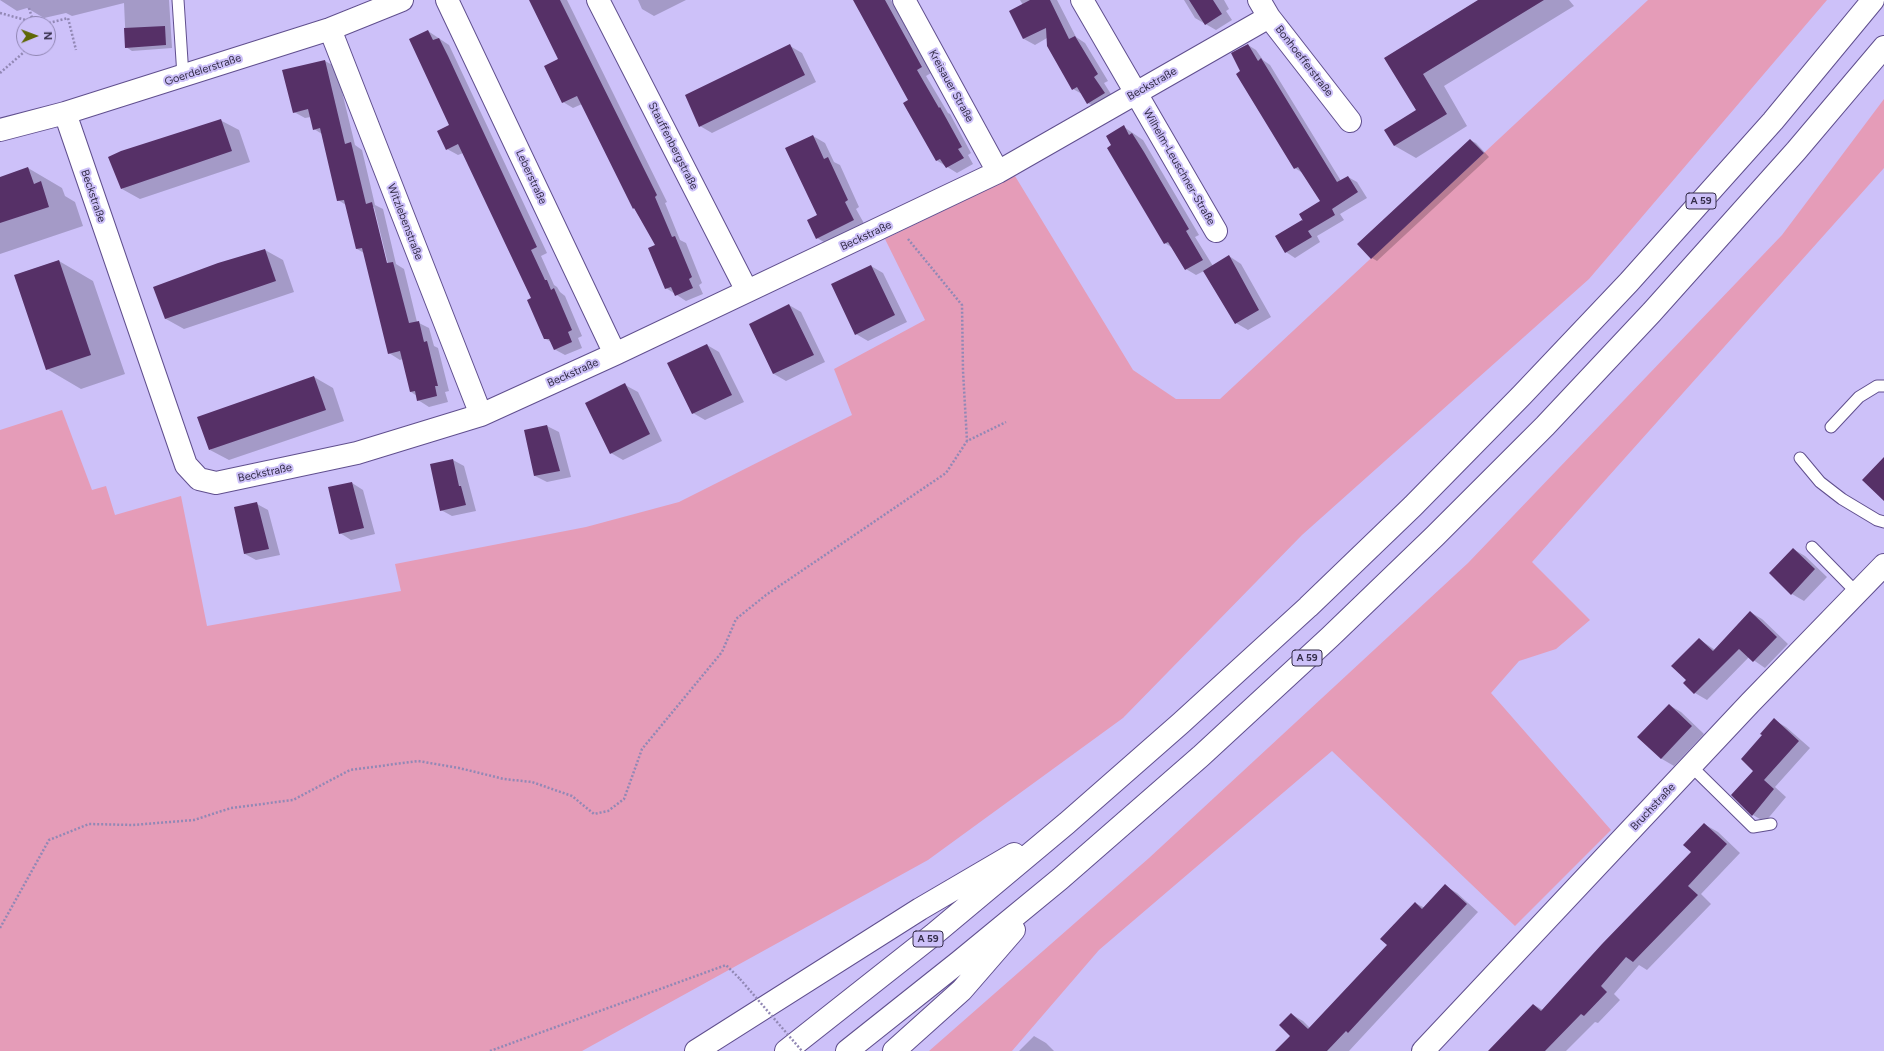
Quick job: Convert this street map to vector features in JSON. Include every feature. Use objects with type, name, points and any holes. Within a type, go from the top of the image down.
[{"type":"main road","name":"Goerdelerstraße","points":[[0,130],[64,114],[330,29],[402,0]]},
{"type":"main road","name":"Leberstraße","points":[[447,0],[615,354]]},
{"type":"main road","name":"Stauffenbergstraße","points":[[598,0],[747,291]]},
{"type":"main road","name":"Kreisauer Straße","points":[[904,0],[998,172]]},
{"type":"main road","name":"Wilhelm-Leuschner-Straße","points":[[1082,0],[1216,232]]},
{"type":"main road","name":"A 59","points":[[786,1051],[933,935],[1067,823],[1181,723],[1308,607],[1413,506],[1522,395],[1629,282],[1773,121],[1873,0]]},
{"type":"main road","name":"Beckstraße","points":[[64,114],[186,465],[199,479],[216,483],[357,453],[480,415],[615,354],[998,172],[1137,93],[1264,9]]},
{"type":"main road","name":"Bonhoefferstraße","points":[[1264,9],[1350,121]]},
{"type":"main road","name":"Witzlebenstraße","points":[[330,29],[480,415]]},
{"type":"main road","name":"A 59","points":[[847,1051],[1060,879],[1201,756],[1330,637],[1435,536],[1545,426],[1652,312],[1780,169],[1884,47]]},
{"type":"main road","name":"Bruchstraße","points":[[1423,1051],[1691,766],[1884,565]]},
{"type":"main road","points":[[696,1051],[920,909],[1067,823]]},
{"type":"main road","points":[[894,1051],[962,990],[1060,879]]},
{"type":"lane","points":[[178,0],[183,76]]},
{"type":"lane","points":[[1831,427],[1859,397],[1877,386],[1884,386]]},
{"type":"lane","points":[[1800,458],[1820,482],[1842,499],[1877,520],[1884,522]]},
{"type":"lane","points":[[1812,547],[1857,593]]},
{"type":"lane","points":[[1691,766],[1753,827],[1771,824]]},
{"type":"path","points":[[29,8],[31,16]]},
{"type":"path","points":[[0,13],[16,18]]},
{"type":"path","points":[[56,21],[68,18],[76,50]]},
{"type":"path","points":[[0,73],[20,56]]},
{"type":"path","points":[[894,222],[962,305],[963,371],[967,441]]},
{"type":"path","points":[[0,928],[49,840],[89,824],[133,825],[194,820],[232,808],[293,800],[350,770],[418,761],[459,768],[504,779],[532,782],[572,796],[594,814],[608,811],[624,799],[642,749],[722,652],[736,618],[766,595],[946,473],[967,441],[1006,422]]},
{"type":"path","points":[[490,1051],[726,966],[740,979],[802,1051]]},
{"type":"shaded area","points":[[1648,0],[1827,0],[1589,279],[1302,535],[1123,718],[928,860],[582,1051],[0,1051],[0,430],[62,410],[92,490],[106,486],[115,515],[181,496],[207,626],[401,591],[395,564],[586,527],[679,502],[852,415],[834,369],[925,320],[885,239],[1015,176],[1133,370],[1176,399],[1220,399]]},
{"type":"shaded area","points":[[1884,99],[1884,168],[1532,562],[1590,620],[1556,649],[1519,661],[1491,693],[1611,830],[1515,926],[1332,751],[1099,950],[1012,1051],[929,1051],[1149,858],[1468,563],[1782,235]]},
{"type":"building","points":[[529,0],[560,0],[657,195],[655,197],[672,237],[675,236],[692,277],[689,279],[693,288],[675,296],[671,287],[665,289],[648,248],[655,245],[634,208],[633,209],[577,96],[562,103],[544,66],[558,59]]},
{"type":"building","points":[[853,0],[885,0],[922,67],[917,70],[962,147],[958,149],[964,158],[946,168],[940,159],[936,161],[903,103],[908,100]]},
{"type":"building","points":[[1030,0],[1050,0],[1069,39],[1075,36],[1098,74],[1094,77],[1105,93],[1087,104],[1077,87],[1072,90],[1047,46],[1046,28],[1023,39],[1009,11]]},
{"type":"building","points":[[1189,0],[1213,0],[1222,14],[1205,25]]},
{"type":"building","points":[[1478,0],[1544,0],[1423,74],[1447,114],[1394,146],[1384,130],[1416,110],[1384,58]]},
{"type":"building","points":[[165,26],[166,45],[125,48],[124,28]]},
{"type":"building","points":[[428,30],[433,40],[439,38],[448,56],[537,247],[531,250],[551,290],[554,288],[572,330],[568,332],[572,342],[554,350],[549,339],[544,339],[527,300],[531,298],[458,144],[446,150],[437,131],[449,125],[409,39]]},
{"type":"building","points":[[790,44],[805,75],[699,127],[685,95]]},
{"type":"building","points":[[1248,44],[1258,61],[1261,58],[1337,182],[1348,176],[1358,192],[1332,209],[1335,215],[1308,231],[1312,237],[1285,253],[1275,236],[1302,220],[1303,221],[1299,214],[1320,201],[1298,167],[1294,169],[1236,74],[1240,71],[1231,53]]},
{"type":"building","points":[[325,60],[345,144],[351,142],[366,204],[372,202],[387,263],[393,262],[409,323],[419,321],[424,342],[427,341],[438,386],[435,386],[437,396],[417,401],[415,391],[410,392],[400,351],[388,354],[362,248],[356,249],[344,200],[337,201],[320,128],[313,130],[308,109],[293,113],[282,70]]},
{"type":"building","points":[[221,119],[232,151],[121,189],[108,157],[121,151]]},
{"type":"building","points":[[1124,125],[1129,135],[1132,133],[1144,152],[1189,229],[1186,231],[1203,260],[1185,270],[1168,242],[1164,244],[1107,148],[1111,145],[1106,136]]},
{"type":"building","points":[[813,135],[824,159],[828,157],[848,200],[845,202],[854,220],[816,239],[807,220],[817,215],[785,148]]},
{"type":"building","points":[[1470,139],[1484,153],[1371,259],[1357,244]]},
{"type":"building","points":[[28,167],[34,184],[41,181],[49,207],[0,223],[0,177]]},
{"type":"building","points":[[265,249],[276,281],[165,319],[153,287],[218,263]]},
{"type":"building","points":[[1229,255],[1259,310],[1235,324],[1203,271]]},
{"type":"building","points":[[59,260],[91,355],[46,370],[14,275]]},
{"type":"building","points":[[871,265],[895,315],[855,335],[831,284]]},
{"type":"building","points":[[789,304],[814,355],[773,374],[749,324]]},
{"type":"building","points":[[707,344],[732,395],[692,414],[667,363]]},
{"type":"building","points":[[314,376],[326,410],[209,450],[197,417]]},
{"type":"building","points":[[625,383],[650,434],[610,454],[585,403]]},
{"type":"building","points":[[547,425],[560,471],[534,476],[524,430]]},
{"type":"building","points":[[1884,457],[1884,501],[1862,480]]},
{"type":"building","points":[[453,459],[459,486],[461,486],[466,505],[440,511],[430,464]]},
{"type":"building","points":[[352,482],[364,528],[339,534],[328,487]]},
{"type":"building","points":[[257,502],[269,549],[244,554],[234,507]]},
{"type":"building","points":[[1793,548],[1815,569],[1791,595],[1769,573]]},
{"type":"building","points":[[1750,611],[1777,637],[1753,662],[1739,649],[1694,694],[1683,683],[1686,680],[1671,666],[1699,638],[1713,651]]},
{"type":"building","points":[[1669,704],[1692,726],[1661,759],[1637,737]]},
{"type":"building","points":[[1774,718],[1799,741],[1764,780],[1774,789],[1752,816],[1731,795],[1753,771],[1741,759],[1762,735],[1760,734]]},
{"type":"building","points":[[1704,823],[1727,844],[1688,886],[1698,895],[1633,962],[1626,957],[1601,986],[1607,992],[1584,1016],[1581,1014],[1545,1051],[1488,1051],[1533,1004],[1541,1011],[1602,944],[1691,852],[1683,845]]},
{"type":"building","points":[[1445,884],[1467,904],[1348,1033],[1346,1031],[1327,1051],[1275,1051],[1290,1036],[1279,1025],[1291,1013],[1308,1029],[1387,945],[1380,939],[1415,902],[1422,909]]}]
